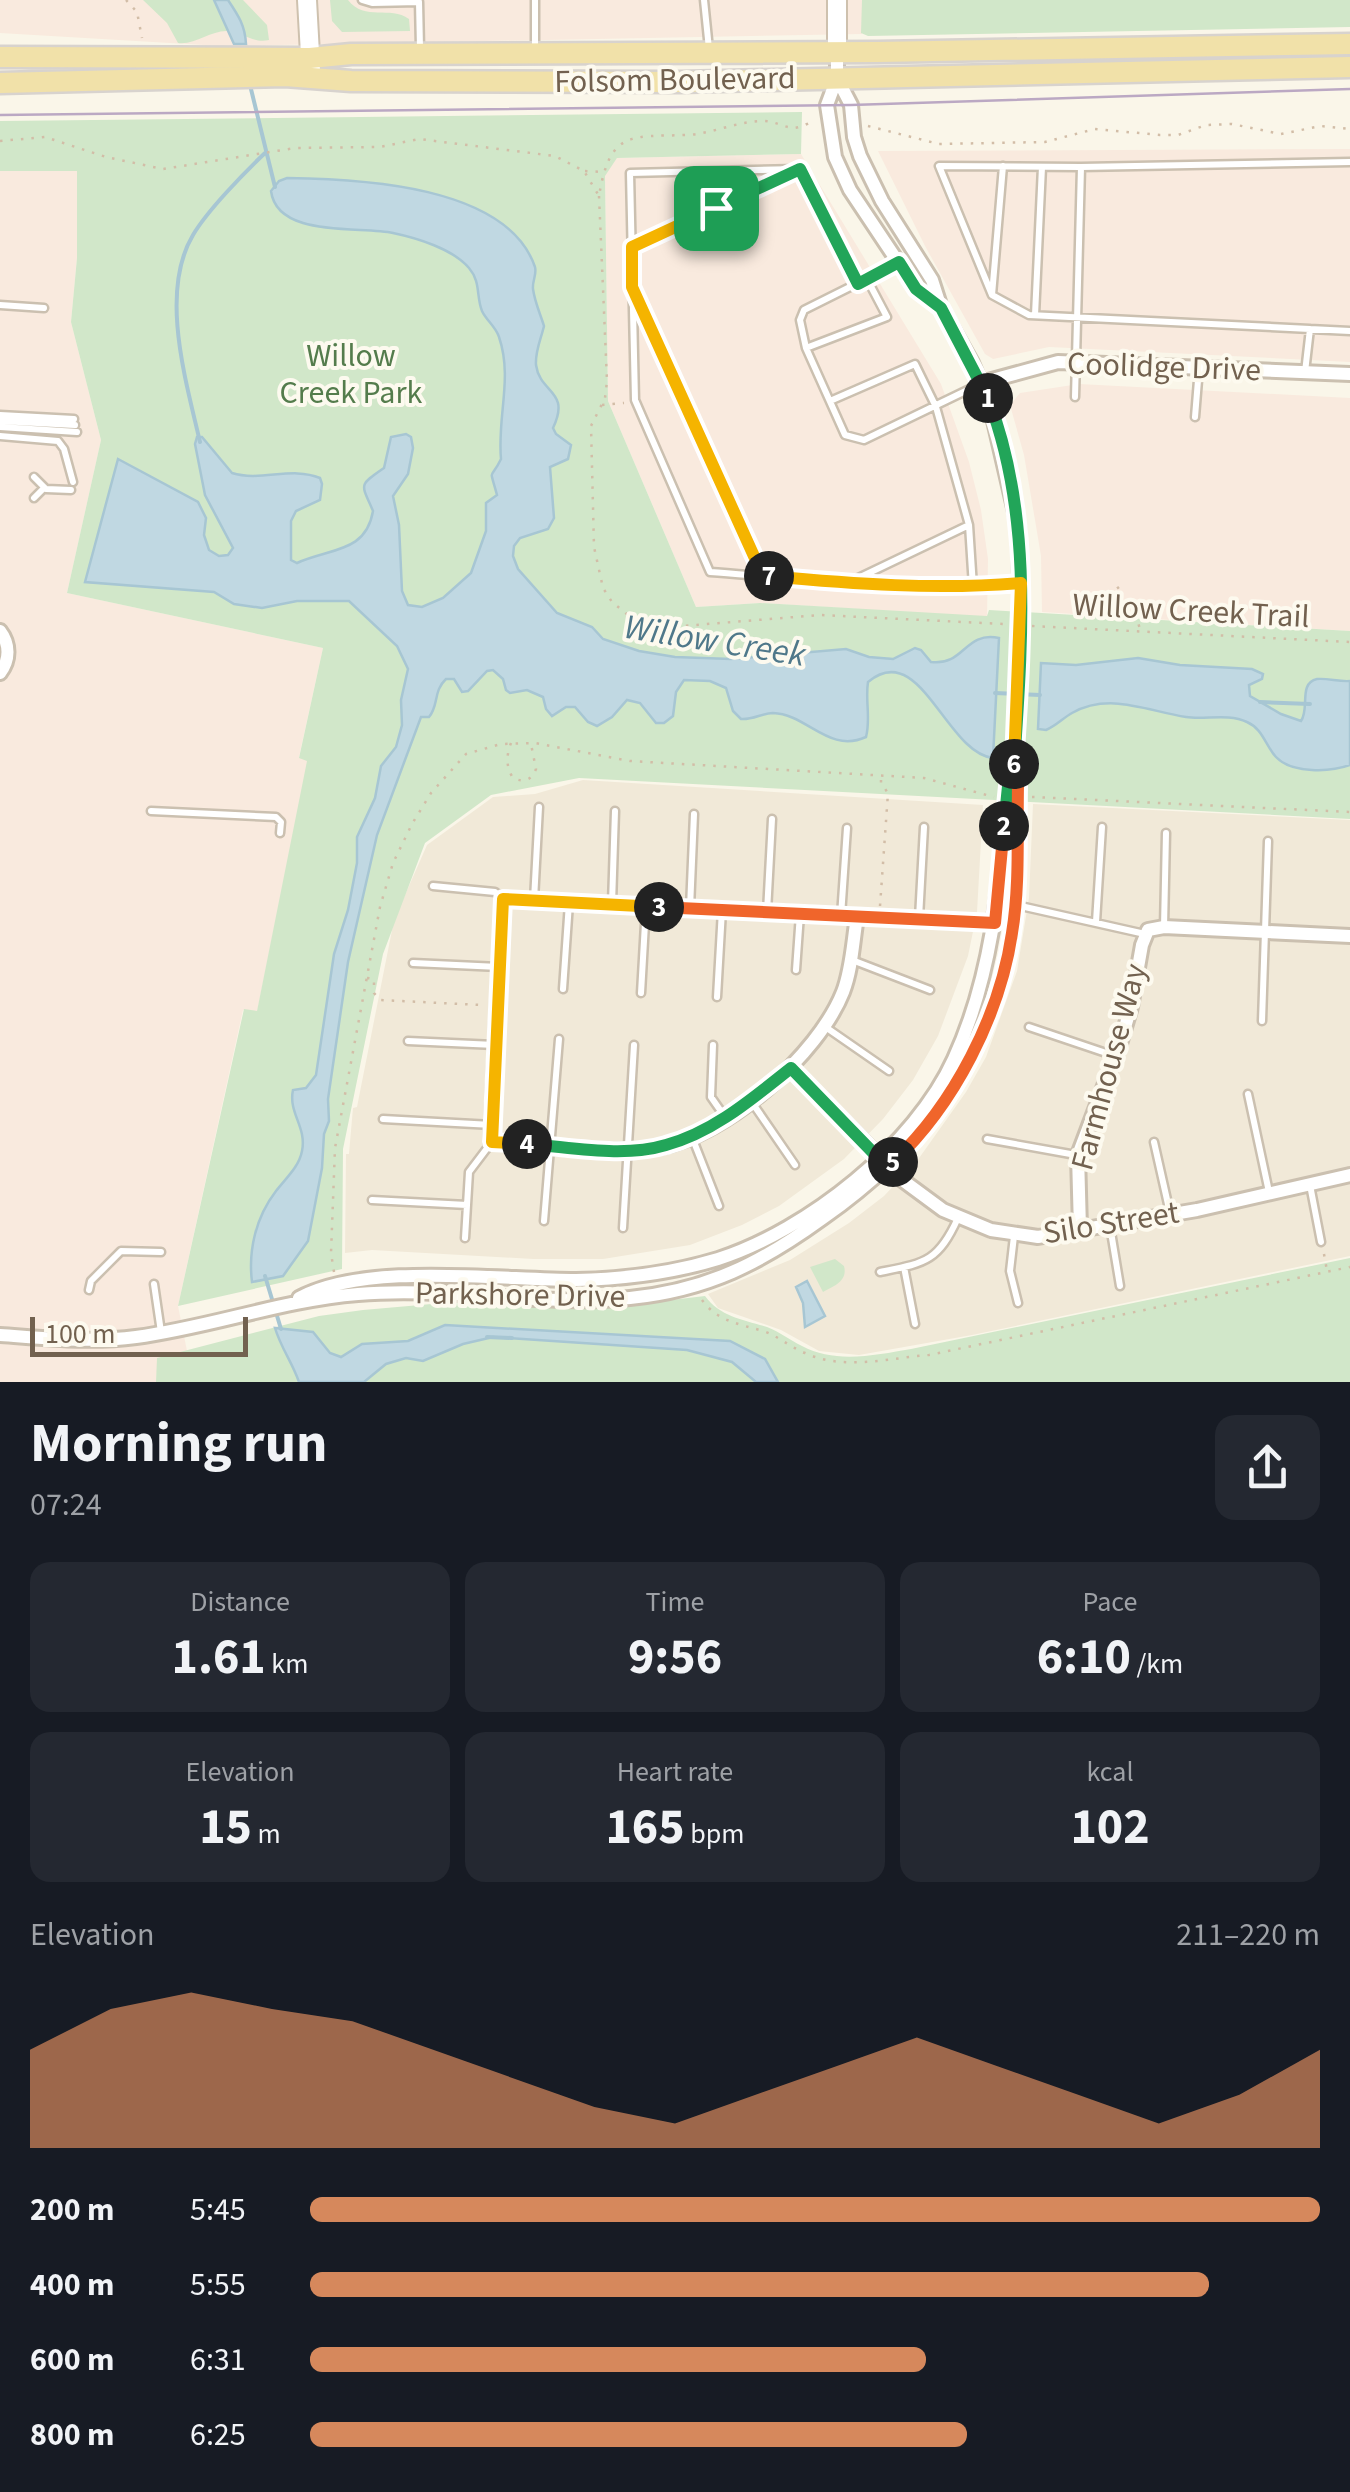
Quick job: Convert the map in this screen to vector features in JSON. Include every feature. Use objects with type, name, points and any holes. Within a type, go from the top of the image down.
[{"type":"main road","name":"Folsom Boulevard","points":[[310,68],[350,54],[1350,44]]},
{"type":"main road","name":"Folsom Boulevard","points":[[0,57],[141,58],[229,67],[310,68],[351,81],[570,82],[1350,67]]},
{"type":"main road","name":"Folsom Boulevard","points":[[0,83],[120,82],[229,67]]},
{"type":"street","points":[[307,0],[310,68]]},
{"type":"street","name":"Parkshore Drive","points":[[837,0],[837,78],[826,105],[835,157],[850,190],[916,289],[941,308]]},
{"type":"street","name":"Parkshore Drive","points":[[0,1335],[112,1339],[293,1302],[376,1293],[601,1300],[696,1285],[783,1248],[883,1163],[922,1113],[955,1058],[982,980],[995,923],[1008,786],[1013,781],[1021,583],[1014,501],[1004,450],[982,383],[941,308],[932,280],[882,201],[860,156],[851,105],[837,78]]},
{"type":"street","name":"Coolidge Drive","points":[[982,383],[1040,365],[1077,362],[1350,374]]},
{"type":"street","points":[[0,631],[8,645],[8,656],[0,673]]},
{"type":"street","name":"Parkshore Drive","points":[[293,1302],[325,1288],[410,1277],[612,1279],[693,1265],[739,1251],[765,1238],[908,1148],[952,1088],[980,1034],[1005,968],[1016,886],[1018,786],[1013,781]]},
{"type":"street","points":[[857,917],[845,988],[823,1026],[791,1068],[726,1118],[664,1146],[627,1150],[492,1142],[503,899],[995,923]]},
{"type":"street","name":"Farmhouse Way","points":[[1080,1229],[1078,1155],[1116,1057],[1131,1007],[1145,934],[1151,928],[1164,927],[1350,936]]},
{"type":"street","name":"Silo Street","points":[[791,1068],[883,1163],[943,1210],[991,1230],[1038,1237],[1170,1214],[1350,1175]]},
{"type":"lane","points":[[362,0],[419,2],[420,54]]},
{"type":"lane","points":[[535,0],[535,54]]},
{"type":"lane","points":[[704,0],[710,50]]},
{"type":"lane","points":[[1350,162],[938,166],[992,294],[1035,316],[1350,331]]},
{"type":"lane","points":[[992,294],[1002,166]]},
{"type":"lane","points":[[1035,316],[1042,167]]},
{"type":"lane","points":[[1075,398],[1081,167]]},
{"type":"lane","points":[[632,247],[800,169]]},
{"type":"lane","points":[[800,169],[630,173],[635,400],[710,572],[848,583],[972,587],[1021,583]]},
{"type":"lane","points":[[800,169],[858,284]]},
{"type":"lane","points":[[899,262],[804,310],[800,320],[806,348],[845,434],[864,440],[982,383]]},
{"type":"lane","points":[[806,348],[887,317],[867,279]]},
{"type":"lane","points":[[632,287],[763,576]]},
{"type":"lane","points":[[0,305],[44,308]]},
{"type":"lane","points":[[1305,372],[1310,329]]},
{"type":"lane","points":[[830,400],[915,364],[936,407],[969,525],[972,587]]},
{"type":"lane","points":[[1196,417],[1199,368]]},
{"type":"lane","points":[[0,421],[75,426],[0,421]]},
{"type":"lane","points":[[0,436],[58,441],[64,449],[72,486],[44,488],[34,498]]},
{"type":"lane","points":[[34,477],[44,488]]},
{"type":"lane","points":[[848,583],[969,525]]},
{"type":"lane","points":[[534,901],[539,807]]},
{"type":"lane","points":[[150,811],[276,817],[281,822],[280,833]]},
{"type":"lane","points":[[612,905],[615,811]]},
{"type":"lane","points":[[690,908],[694,814]]},
{"type":"lane","points":[[767,912],[772,819]]},
{"type":"lane","points":[[919,919],[924,827]]},
{"type":"lane","points":[[1096,922],[1102,827]]},
{"type":"lane","points":[[841,916],[848,828]]},
{"type":"lane","points":[[1164,927],[1166,833]]},
{"type":"lane","points":[[1262,1021],[1268,841]]},
{"type":"lane","points":[[433,886],[495,892],[503,899]]},
{"type":"lane","points":[[563,989],[569,903]]},
{"type":"lane","points":[[641,994],[646,906]]},
{"type":"lane","points":[[1025,907],[1145,934]]},
{"type":"lane","points":[[717,997],[722,910]]},
{"type":"lane","points":[[796,970],[800,914]]},
{"type":"lane","points":[[851,960],[930,990]]},
{"type":"lane","points":[[413,964],[500,967]]},
{"type":"lane","points":[[823,1026],[889,1071]]},
{"type":"lane","points":[[1029,1026],[1116,1057]]},
{"type":"lane","points":[[544,1221],[558,1039]]},
{"type":"lane","points":[[408,1041],[496,1045]]},
{"type":"lane","points":[[624,1228],[634,1044]]},
{"type":"lane","points":[[713,1045],[712,1097],[726,1118]]},
{"type":"lane","points":[[1248,1094],[1269,1194]]},
{"type":"lane","points":[[750,1100],[794,1165]]},
{"type":"lane","points":[[383,1119],[493,1125]]},
{"type":"lane","points":[[692,1136],[719,1206]]},
{"type":"lane","points":[[987,1139],[1078,1155]]},
{"type":"lane","points":[[465,1238],[469,1172],[492,1142]]},
{"type":"lane","points":[[1154,1142],[1170,1214]]},
{"type":"lane","points":[[1310,1184],[1321,1242]]},
{"type":"lane","points":[[372,1200],[467,1206]]},
{"type":"lane","points":[[880,1272],[934,1258],[958,1217]]},
{"type":"lane","points":[[1110,1225],[1120,1286]]},
{"type":"lane","points":[[1014,1234],[1010,1272],[1018,1303]]},
{"type":"lane","points":[[90,1290],[91,1280],[121,1252],[161,1252]]},
{"type":"lane","points":[[904,1267],[915,1324]]},
{"type":"lane","points":[[154,1284],[161,1332]]},
{"type":"path","points":[[126,0],[137,12],[142,28],[141,58]]},
{"type":"path","points":[[816,120],[798,128],[764,120],[688,135],[630,138],[612,154],[603,172],[599,196],[606,381],[602,404],[591,426],[596,566],[612,602],[628,615],[670,627],[820,615],[1008,624]]},
{"type":"path","points":[[868,126],[940,144],[1045,142],[1095,129],[1128,134],[1178,134],[1206,125],[1232,124],[1281,134],[1321,126],[1350,129]]},
{"type":"path","points":[[0,141],[44,137],[164,170],[295,148],[367,148],[419,140],[542,153],[568,160],[584,171],[599,196]]},
{"type":"path","points":[[584,171],[603,172]]},
{"type":"path","points":[[602,404],[635,400]]},
{"type":"path","points":[[1098,613],[1102,600],[1119,586]]},
{"type":"path","points":[[1076,601],[1098,613],[1135,613],[1140,631]]},
{"type":"path","name":"Willow Creek Trail","points":[[1027,625],[1350,642]]},
{"type":"path","points":[[510,743],[510,772],[513,778],[525,780],[536,769],[530,742]]},
{"type":"path","points":[[880,918],[888,793],[881,783],[881,774]]},
{"type":"path","points":[[1031,797],[1350,812]]},
{"type":"path","points":[[366,977],[374,979],[374,992],[380,1000],[498,1006]]},
{"type":"path","points":[[1321,1242],[1327,1272]]},
{"type":"path","points":[[696,1285],[708,1309],[726,1321],[774,1336],[807,1354],[861,1363],[929,1355],[1350,1268]]},
{"type":"shaded area","points":[[0,0],[862,0],[862,34],[221,46],[0,33]]},
{"type":"shaded area","points":[[1350,149],[1350,362],[1049,347],[993,359],[985,354],[925,246],[878,151]]},
{"type":"shaded area","points":[[801,154],[941,384],[969,462],[981,510],[988,559],[987,617],[760,603],[696,607],[608,401],[605,175],[617,158]]},
{"type":"shaded area","points":[[77,170],[77,258],[71,322],[101,440],[67,593],[323,648],[299,757],[308,760],[257,1012],[243,1010],[178,1306],[187,1351],[158,1359],[156,1382],[0,1382],[0,171]]},
{"type":"shaded area","points":[[1079,384],[1350,398],[1350,631],[1042,612],[1041,556],[1024,455],[1010,405],[1020,393]]},
{"type":"shaded area","points":[[583,780],[983,805],[977,912],[968,956],[938,1036],[913,1080],[883,1119],[844,1159],[779,1206],[690,1245],[603,1259],[372,1250],[345,1253],[346,1154],[353,1108],[357,1107],[394,920],[427,845],[493,797],[535,794]]},
{"type":"shaded area","points":[[1033,804],[1350,820],[1350,1256],[859,1355],[819,1351],[781,1330],[718,1308],[708,1294],[790,1260],[884,1196],[917,1161],[966,1092],[986,1057],[1017,971],[1029,898]]},
{"type":"green space","points":[[143,0],[243,0],[267,25],[269,40],[228,31],[178,43],[167,23]]},
{"type":"green space","points":[[330,0],[348,0],[362,10],[402,15],[409,19],[410,31],[342,32],[332,21]]},
{"type":"green space","points":[[862,0],[1350,0],[1350,27],[868,36],[861,33]]},
{"type":"green space","name":"Willow Creek Park","points":[[802,112],[801,154],[617,158],[605,176],[608,401],[696,607],[760,603],[987,616],[989,610],[1350,631],[1350,819],[579,778],[491,795],[425,843],[383,954],[343,1149],[342,1269],[178,1306],[244,1009],[257,1011],[307,761],[299,758],[323,648],[67,593],[101,440],[71,322],[77,258],[77,171],[0,171],[0,121]]},
{"type":"green space","points":[[1350,1258],[1350,1382],[156,1382],[157,1358],[319,1316],[363,1310],[466,1301],[562,1307],[637,1304],[705,1296],[725,1313],[772,1329],[815,1352],[856,1356],[911,1349]]},
{"type":"green space","points":[[835,1259],[844,1266],[844,1276],[823,1292],[810,1267]]},
{"type":"water","points":[[214,0],[228,0],[243,26],[246,44],[234,44]]},
{"type":"water","points":[[287,178],[353,181],[428,192],[495,219],[519,240],[535,267],[533,289],[544,326],[536,365],[557,399],[558,416],[553,428],[571,445],[568,459],[550,467],[554,518],[548,529],[520,538],[513,556],[518,569],[557,613],[592,627],[603,639],[675,657],[731,659],[846,649],[869,657],[893,659],[915,648],[931,662],[942,662],[978,639],[999,638],[993,758],[976,751],[961,738],[918,685],[903,675],[886,672],[868,682],[866,737],[853,741],[829,737],[785,715],[769,713],[741,719],[733,711],[726,688],[710,681],[684,680],[676,692],[673,716],[664,723],[656,723],[640,703],[627,700],[612,717],[597,726],[575,707],[566,707],[552,716],[543,697],[527,690],[510,693],[493,670],[487,671],[468,691],[462,692],[454,679],[446,679],[429,717],[421,717],[377,835],[348,962],[328,1099],[329,1121],[308,1241],[283,1276],[252,1282],[251,1258],[259,1223],[302,1151],[293,1090],[306,1088],[316,1075],[334,954],[357,863],[357,837],[375,798],[381,766],[396,747],[408,669],[397,646],[349,601],[297,601],[262,608],[234,604],[214,592],[85,582],[118,459],[198,502],[206,518],[204,535],[209,550],[219,556],[228,555],[233,548],[205,495],[197,437],[202,437],[232,473],[299,473],[320,478],[320,500],[296,511],[291,521],[291,560],[297,563],[345,547],[363,535],[373,511],[364,486],[384,468],[391,437],[406,434],[411,437],[413,448],[408,474],[393,496],[399,525],[402,591],[408,605],[422,607],[443,598],[471,573],[486,531],[486,503],[497,495],[492,474],[501,459],[505,383],[499,337],[482,311],[473,273],[462,261],[434,245],[402,235],[322,227],[288,216],[277,206],[271,191]]},
{"type":"water","points":[[1138,658],[1252,669],[1263,674],[1262,679],[1249,685],[1250,696],[1301,721],[1311,681],[1350,681],[1350,765],[1301,769],[1276,757],[1247,722],[1186,717],[1114,703],[1086,707],[1046,730],[1038,729],[1041,663],[1076,665]]},
{"type":"water","points":[[807,1281],[825,1316],[805,1327],[803,1303],[796,1287]]},
{"type":"water","points":[[445,1325],[730,1341],[765,1359],[778,1382],[756,1382],[732,1362],[687,1350],[493,1337],[463,1344],[423,1361],[406,1358],[386,1364],[364,1382],[299,1382],[275,1328],[313,1332],[330,1353],[341,1357],[362,1344],[408,1341]]},
{"type":"waterway","name":"Willow Creek","points":[[250,85],[275,187]]},
{"type":"waterway","points":[[200,442],[178,337],[178,283],[183,258],[207,215],[265,153]]},
{"type":"waterway","name":"Willow Creek","points":[[995,693],[1040,695]]},
{"type":"waterway","name":"Willow Creek","points":[[1260,702],[1310,704]]},
{"type":"waterway","name":"Willow Creek","points":[[265,1276],[281,1329]]},
{"type":"waterway","name":"Willow Creek","points":[[487,1337],[512,1338]]},
{"type":"tram line","points":[[0,115],[851,105],[1350,89]]},
{"type":"route","points":[[716,208],[632,247],[632,287],[763,576],[972,587],[1021,583],[1020,652],[1013,781],[1018,786],[1015,912],[1005,968],[980,1034],[952,1088],[908,1148],[888,1168],[791,1068],[726,1118],[664,1146],[627,1150],[492,1142],[503,899],[995,923],[1008,786],[1013,781],[1021,583],[1014,501],[1004,450],[982,383],[941,308],[916,289],[899,262],[858,284],[800,169],[716,208]]}]
